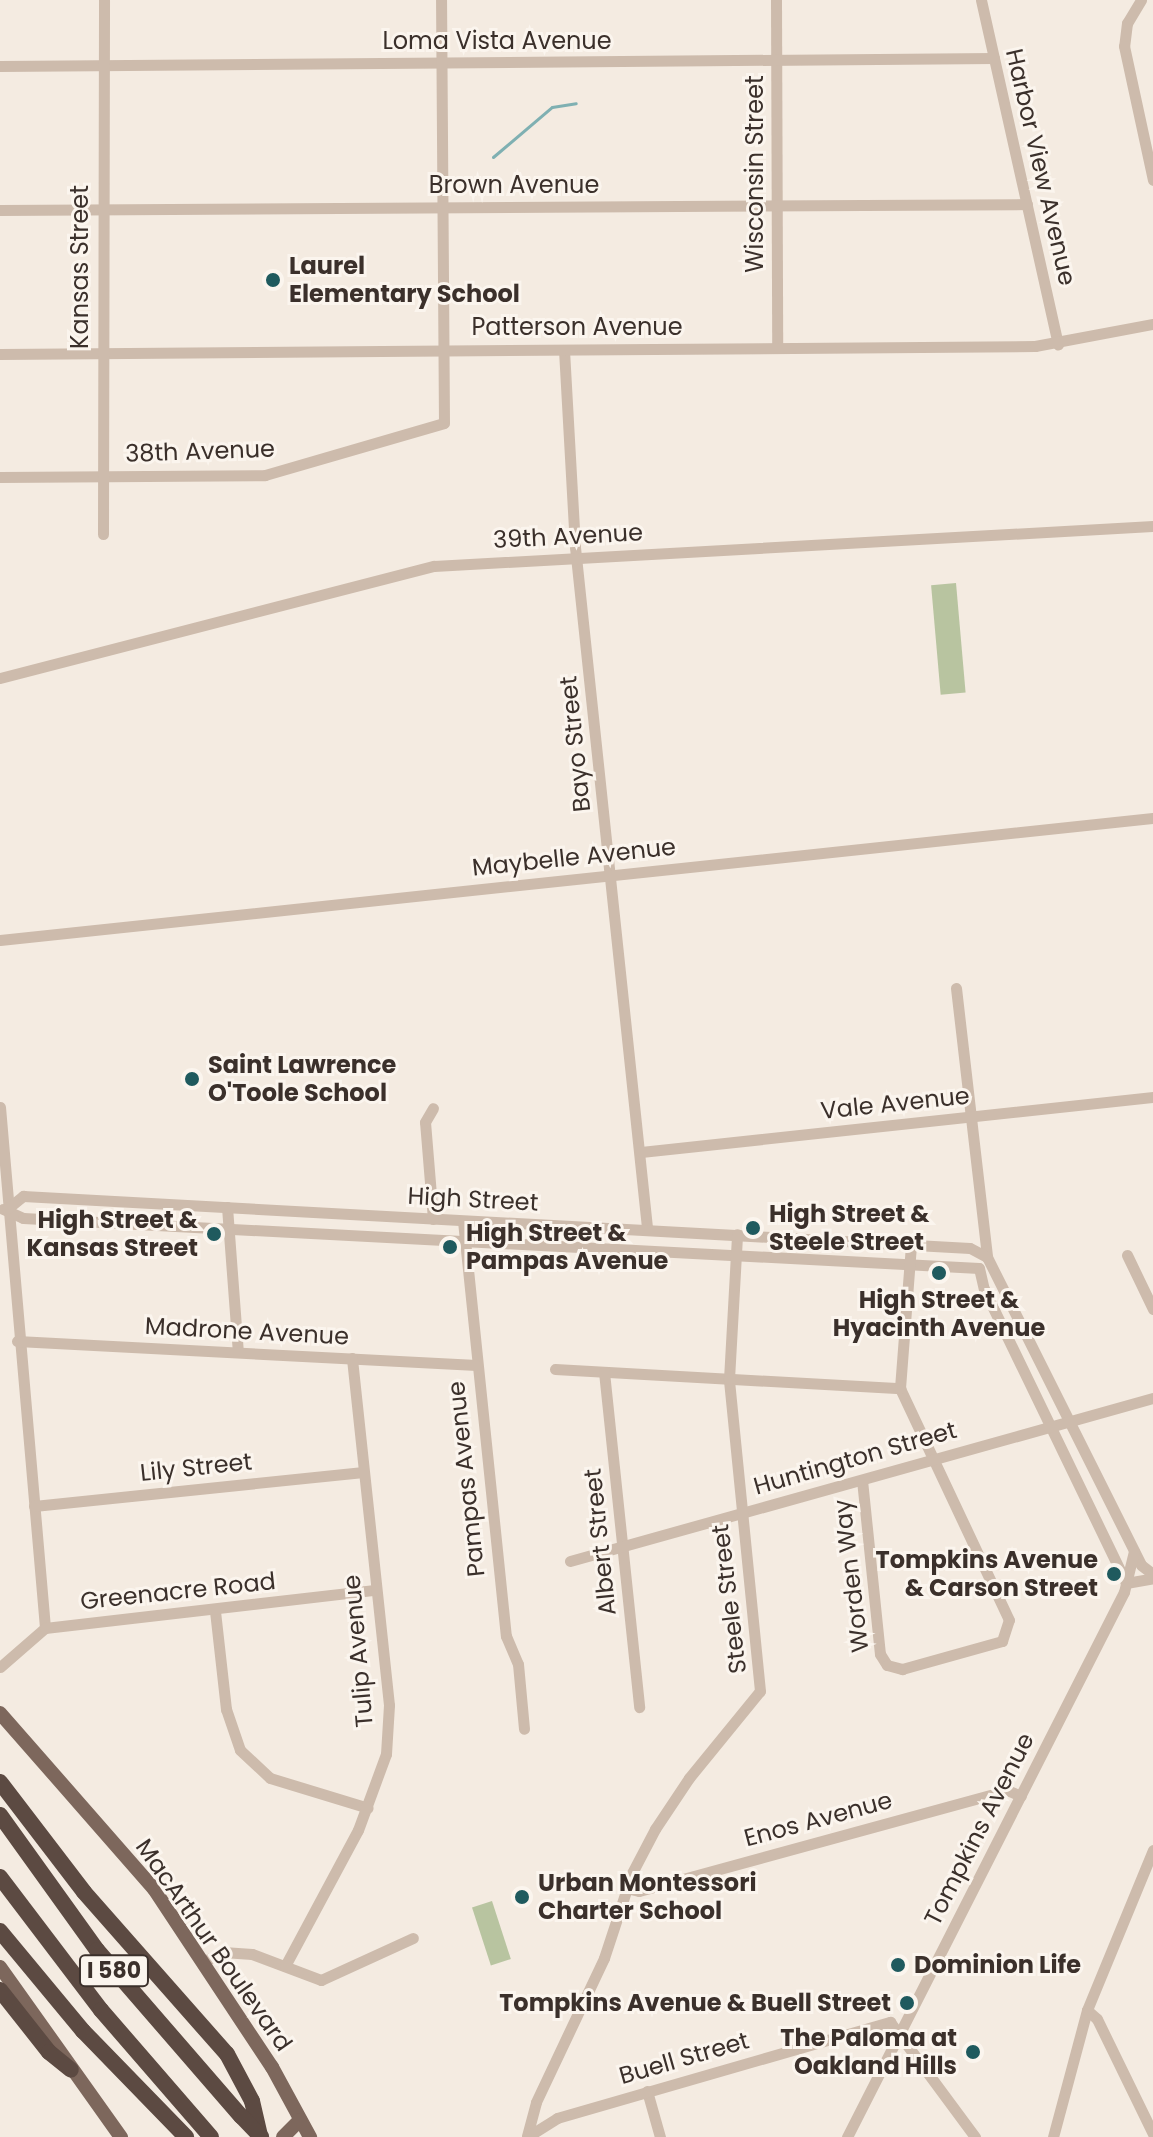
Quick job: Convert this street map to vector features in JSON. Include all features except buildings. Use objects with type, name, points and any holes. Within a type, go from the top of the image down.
[{"type":"highway","points":[[0,1782],[84,1892],[227,2054],[252,2101],[260,2137]]},
{"type":"highway","name":"I 580","points":[[0,1815],[115,1972],[260,2137]]},
{"type":"highway","name":"I 580","points":[[0,1877],[101,2010],[211,2137]]},
{"type":"highway","points":[[0,1931],[83,2031],[186,2137]]},
{"type":"highway","points":[[0,1990],[49,2052],[71,2070]]},
{"type":"main road","name":"MacArthur Boulevard","points":[[0,1713],[132,1860],[203,1962],[310,2137]]},
{"type":"main road","points":[[0,1967],[121,2137]]},
{"type":"main road","points":[[283,2137],[300,2120]]},
{"type":"street","name":"Kansas Street","points":[[103,534],[104,0]]},
{"type":"street","points":[[441,0],[443,350]]},
{"type":"street","name":"Wisconsin Street","points":[[776,0],[777,348]]},
{"type":"street","name":"Harbor View Avenue","points":[[981,0],[1058,344]]},
{"type":"street","points":[[1141,0],[1127,23],[1124,46],[1153,180]]},
{"type":"street","name":"Loma Vista Avenue","points":[[0,66],[994,58]]},
{"type":"street","name":"Brown Avenue","points":[[0,210],[1027,204]]},
{"type":"street","name":"Patterson Avenue","points":[[0,354],[1058,344],[1153,324]]},
{"type":"street","name":"38th Avenue","points":[[0,477],[265,475],[444,423],[443,350]]},
{"type":"street","name":"Bayo Street","points":[[564,350],[577,557],[647,1228]]},
{"type":"street","name":"39th Avenue","points":[[0,678],[434,566],[1153,526]]},
{"type":"street","name":"Maybelle Avenue","points":[[0,940],[1153,818]]},
{"type":"street","points":[[956,988],[987,1257],[1134,1551],[1153,1576],[1126,1583],[984,1289],[979,1268],[987,1257]]},
{"type":"street","name":"Vale Avenue","points":[[641,1152],[1153,1097]]},
{"type":"street","points":[[0,1107],[3,1209],[45,1628],[0,1667]]},
{"type":"street","points":[[433,1108],[425,1122],[433,1219]]},
{"type":"street","name":"High Street","points":[[3,1209],[23,1196],[911,1244],[971,1248],[987,1257]]},
{"type":"street","points":[[227,1207],[238,1352]]},
{"type":"street","name":"High Street","points":[[3,1209],[23,1218],[979,1268]]},
{"type":"street","name":"Pampas Avenue","points":[[463,1221],[506,1636],[518,1664],[524,1729]]},
{"type":"street","name":"Steele Street","points":[[527,2137],[536,2102],[604,1958],[626,1888],[672,1802],[760,1691],[729,1379],[737,1234]]},
{"type":"street","points":[[911,1244],[900,1388],[931,1459]]},
{"type":"street","points":[[1127,1255],[1153,1309]]},
{"type":"street","name":"Madrone Avenue","points":[[17,1341],[476,1365]]},
{"type":"street","name":"Tulip Avenue","points":[[285,1966],[368,1808],[379,1782],[389,1729],[352,1358]]},
{"type":"street","points":[[555,1369],[900,1388]]},
{"type":"street","name":"Albert Street","points":[[604,1372],[639,1707]]},
{"type":"street","name":"Huntington Street","points":[[570,1561],[1153,1398]]},
{"type":"street","name":"Worden Way","points":[[862,1480],[880,1654],[887,1665],[902,1669],[1002,1641],[1009,1632],[1006,1612],[931,1459]]},
{"type":"street","name":"Lily Street","points":[[34,1506],[363,1472]]},
{"type":"street","name":"Tompkins Avenue","points":[[847,2137],[1126,1583],[1134,1551]]},
{"type":"street","name":"Greenacre Road","points":[[45,1628],[215,1611],[375,1590]]},
{"type":"street","points":[[215,1611],[226,1709],[240,1750],[270,1778],[368,1808]]},
{"type":"street","name":"Enos Avenue","points":[[626,1888],[639,1891],[1007,1790],[1021,1796]]},
{"type":"street","points":[[1053,2137],[1087,2010],[1153,1850]]},
{"type":"street","points":[[203,1962],[234,1951],[321,1980],[334,1978],[413,1938]]},
{"type":"street","points":[[1087,2010],[1097,2019],[1153,2134]]},
{"type":"street","name":"Buell Street","points":[[527,2137],[557,2118],[890,2022],[901,2032]]},
{"type":"street","points":[[901,2032],[975,2137]]},
{"type":"street","points":[[647,2091],[660,2137]]},
{"type":"green space","points":[[956,583],[966,693],[941,695],[931,585]]},
{"type":"green space","points":[[492,1901],[511,1959],[491,1966],[472,1907]]},
{"type":"waterway","points":[[493,157],[552,107],[576,103]]},
{"type":"place","name":"Laurel Elementary School","points":[[273,280]]},
{"type":"place","name":"Saint Lawrence O'Toole School","points":[[192,1079]]},
{"type":"place","name":"High Street & Steele Street","points":[[753,1228]]},
{"type":"place","name":"High Street & Kansas Street","points":[[214,1234]]},
{"type":"place","name":"High Street & Pampas Avenue","points":[[450,1247]]},
{"type":"place","name":"High Street & Hyacinth Avenue","points":[[939,1273]]},
{"type":"place","name":"Tompkins Avenue & Carson Street","points":[[1114,1574]]},
{"type":"place","name":"Urban Montessori Charter School","points":[[522,1897]]},
{"type":"place","name":"Dominion Life","points":[[898,1965]]},
{"type":"place","name":"Tompkins Avenue & Buell Street","points":[[907,2003]]},
{"type":"place","name":"The Paloma at Oakland Hills","points":[[973,2052]]}]
